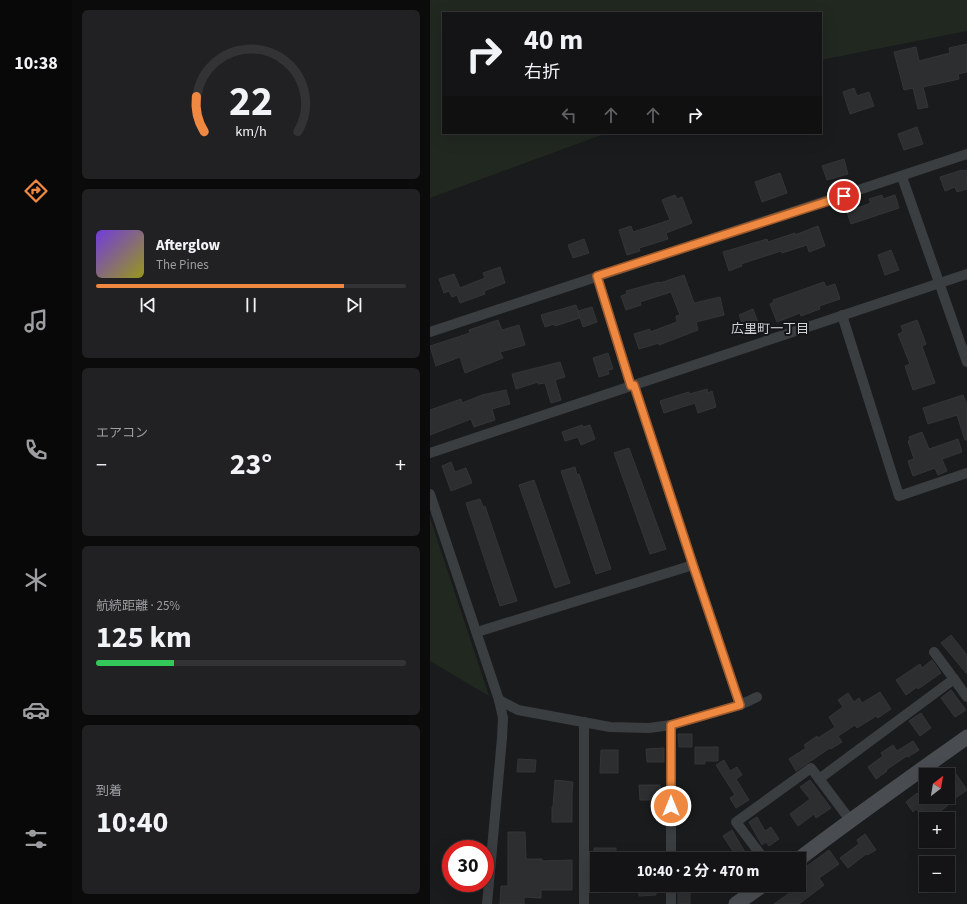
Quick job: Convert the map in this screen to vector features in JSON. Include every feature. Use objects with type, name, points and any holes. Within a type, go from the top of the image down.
[{"type":"street","points":[[430,332],[902,177],[967,154]]},
{"type":"street","points":[[902,177],[967,362]]},
{"type":"street","points":[[430,453],[967,274]]},
{"type":"street","points":[[597,276],[740,705]]},
{"type":"street","points":[[842,315],[899,496],[967,473]]},
{"type":"street","points":[[430,494],[477,632],[499,700],[503,718],[487,904]]},
{"type":"street","points":[[477,632],[693,565]]},
{"type":"street","points":[[934,652],[967,697]]},
{"type":"street","points":[[819,779],[954,679]]},
{"type":"street","points":[[499,700],[518,710],[610,726],[648,728],[671,725],[740,705],[757,697]]},
{"type":"street","points":[[584,722],[584,904]]},
{"type":"street","points":[[671,725],[671,852]]},
{"type":"street","points":[[806,854],[850,820],[967,737]]},
{"type":"street","points":[[759,852],[736,822],[811,768],[850,820]]},
{"type":"street","points":[[671,892],[671,904]]},
{"type":"street","points":[[736,904],[753,892]]},
{"type":"shaded area","points":[[430,0],[967,0],[967,31],[822,60],[822,12],[442,12],[442,134],[604,134],[430,198]]},
{"type":"shaded area","points":[[430,518],[489,696],[430,661]]},
{"type":"building","points":[[967,44],[967,72],[958,74],[959,79],[923,87],[928,107],[918,109],[913,88],[904,90],[894,52],[916,47],[919,61],[950,53],[949,48]]},
{"type":"building","points":[[854,88],[857,96],[869,92],[874,106],[850,114],[843,92]]},
{"type":"building","points":[[917,127],[923,144],[904,150],[898,134]]},
{"type":"building","points":[[844,159],[848,174],[827,180],[822,166]]},
{"type":"building","points":[[962,170],[967,170],[967,189],[957,192],[955,187],[945,191],[940,177]]},
{"type":"building","points":[[780,173],[787,193],[762,202],[755,182]]},
{"type":"building","points":[[675,195],[677,199],[682,197],[692,223],[666,233],[668,239],[639,248],[640,251],[627,255],[619,230],[631,226],[633,232],[670,220],[662,200]]},
{"type":"building","points":[[882,195],[883,199],[895,195],[899,208],[851,224],[847,212],[871,203],[869,199]]},
{"type":"building","points":[[818,226],[825,246],[809,252],[807,245],[782,253],[781,251],[741,264],[742,266],[729,271],[723,252],[767,239],[768,242],[795,233],[795,235]]},
{"type":"building","points":[[584,239],[589,253],[573,258],[568,245]]},
{"type":"building","points":[[891,250],[899,270],[885,275],[878,255]]},
{"type":"building","points":[[500,267],[505,283],[484,291],[485,294],[460,303],[457,295],[452,297],[449,291],[444,293],[439,279],[454,274],[460,288],[485,278],[483,273]]},
{"type":"building","points":[[684,275],[694,303],[720,297],[724,315],[696,322],[698,330],[659,345],[659,343],[639,349],[634,334],[650,329],[650,332],[677,322],[676,316],[680,315],[671,292],[640,302],[641,305],[626,310],[621,296],[627,294],[626,291],[659,282],[660,283]]},
{"type":"building","points":[[824,282],[826,287],[835,284],[840,299],[819,306],[820,309],[801,316],[800,313],[777,322],[770,304],[774,302],[773,300]]},
{"type":"building","points":[[576,305],[580,318],[555,326],[554,324],[545,327],[541,315]]},
{"type":"building","points":[[592,307],[597,322],[583,327],[578,311]]},
{"type":"building","points":[[753,309],[759,325],[745,330],[739,315]]},
{"type":"building","points":[[498,320],[502,330],[519,325],[525,345],[500,352],[503,358],[465,373],[460,357],[436,366],[430,346],[470,333],[469,330]]},
{"type":"building","points":[[917,320],[926,344],[922,346],[935,383],[913,390],[905,366],[910,364],[898,334],[903,332],[901,326]]},
{"type":"building","points":[[608,353],[613,369],[608,370],[609,374],[599,377],[593,358]]},
{"type":"building","points":[[560,362],[565,377],[555,380],[561,400],[551,403],[545,383],[538,384],[538,382],[516,389],[512,374]]},
{"type":"building","points":[[707,389],[708,393],[712,391],[716,407],[698,413],[695,403],[664,413],[660,401],[689,392],[690,394]]},
{"type":"building","points":[[506,390],[510,404],[492,409],[495,420],[474,427],[471,419],[430,435],[430,410],[461,399],[462,403],[482,395]]},
{"type":"building","points":[[963,395],[967,405],[967,440],[965,440],[957,415],[928,424],[923,408]]},
{"type":"building","points":[[582,425],[583,427],[590,425],[595,439],[581,445],[578,437],[565,441],[562,432]]},
{"type":"building","points":[[922,432],[929,449],[958,439],[962,452],[942,459],[947,471],[938,475],[935,468],[913,476],[908,461],[914,459],[908,441],[910,440],[909,437]]},
{"type":"building","points":[[629,448],[666,549],[650,554],[614,453]]},
{"type":"building","points":[[451,462],[455,472],[466,468],[472,483],[451,491],[442,466]]},
{"type":"building","points":[[575,467],[577,475],[579,474],[611,569],[596,574],[561,471]]},
{"type":"building","points":[[534,480],[570,583],[555,588],[519,485]]},
{"type":"building","points":[[480,499],[483,507],[485,506],[517,601],[500,606],[466,503]]},
{"type":"building","points":[[951,635],[967,655],[967,674],[941,643]]},
{"type":"building","points":[[932,660],[941,673],[918,689],[917,687],[906,695],[896,680],[920,664],[922,668]]},
{"type":"building","points":[[951,690],[966,710],[955,717],[941,698]]},
{"type":"building","points":[[880,692],[891,709],[878,718],[876,716],[857,728],[855,725],[838,736],[842,742],[831,749],[830,748],[796,771],[789,759],[806,748],[804,745],[817,736],[818,738],[835,727],[829,717],[843,707],[838,700],[848,693],[854,702],[859,698],[862,703]]},
{"type":"building","points":[[921,713],[931,728],[920,736],[909,721]]},
{"type":"building","points":[[678,734],[692,734],[692,747],[679,747]]},
{"type":"building","points":[[913,741],[919,750],[886,770],[887,771],[876,779],[868,767],[883,756],[881,753],[893,745],[897,751]]},
{"type":"building","points":[[695,747],[718,747],[718,761],[705,761],[705,764],[695,764]]},
{"type":"building","points":[[664,748],[664,762],[647,762],[646,749]]},
{"type":"building","points":[[601,750],[618,750],[618,773],[600,773]]},
{"type":"building","points":[[518,759],[536,760],[535,772],[517,772]]},
{"type":"building","points":[[724,760],[730,771],[737,767],[742,775],[736,779],[749,800],[736,808],[730,798],[735,795],[716,765]]},
{"type":"building","points":[[955,775],[967,790],[955,798]]},
{"type":"building","points":[[555,780],[573,782],[572,822],[552,822]]},
{"type":"building","points":[[810,780],[831,808],[816,818],[814,814],[798,826],[790,814],[810,799],[800,787]]},
{"type":"building","points":[[639,785],[660,785],[661,800],[640,800]]},
{"type":"building","points":[[917,793],[919,795],[919,804],[950,804],[940,812],[919,812],[916,809],[913,812],[906,802]]},
{"type":"building","points":[[757,817],[765,831],[771,827],[779,839],[769,846],[766,842],[762,845],[749,822]]},
{"type":"building","points":[[732,830],[745,852],[733,852],[723,836]]},
{"type":"building","points":[[508,832],[525,832],[526,859],[542,859],[542,861],[572,860],[572,890],[541,890],[541,898],[524,897],[524,904],[500,904],[501,886],[508,886]]},
{"type":"building","points":[[865,834],[876,850],[867,855],[866,854],[848,868],[840,858],[859,844],[857,840]]},
{"type":"building","points":[[594,848],[616,848],[616,852],[594,852]]},
{"type":"building","points":[[829,850],[839,864],[819,878],[824,885],[799,904],[774,904],[791,892],[806,892],[806,867]]},
{"type":"building","points":[[639,892],[656,892],[656,895],[639,896]]},
{"type":"building","points":[[678,892],[690,892],[690,904],[678,904]]},
{"type":"district","name":"広里町一丁目","points":[[770,329]]},
{"type":"route","points":[[671,806],[671,725],[740,705],[634,385],[631,386],[597,276],[844,196]]}]
